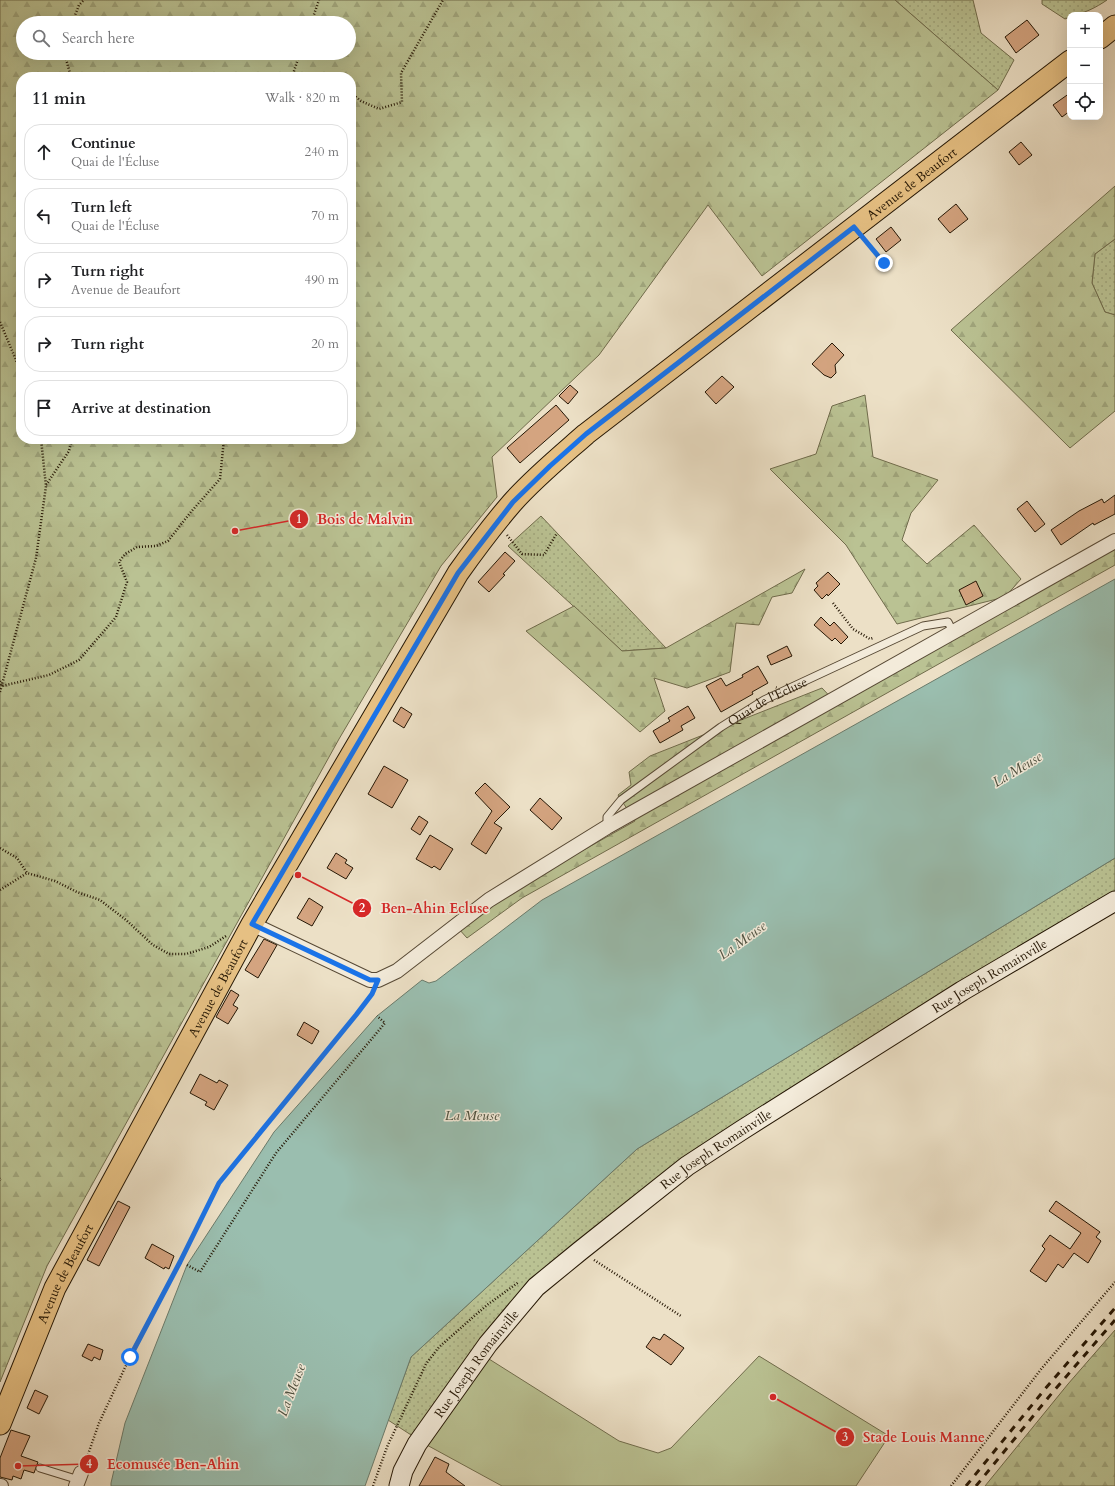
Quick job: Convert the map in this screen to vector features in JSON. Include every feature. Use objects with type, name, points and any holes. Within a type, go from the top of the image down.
[{"type":"main road","points":[[1103,36],[1115,26]]},
{"type":"main road","name":"Avenue de Beaufort","points":[[0,1424],[55,1288],[247,932],[458,573],[496,522],[513,502],[586,434],[1067,63]]},
{"type":"street","points":[[247,932],[370,980],[378,980],[397,971],[489,900],[607,827],[1115,541]]},
{"type":"street","name":"Rue Joseph Romainville","points":[[399,1486],[403,1471],[417,1444],[488,1344],[536,1287],[580,1251],[687,1166],[962,991],[1115,901]]},
{"type":"lane","name":"Quai de l'Écluse","points":[[607,827],[607,817],[621,800],[721,727],[764,700],[923,626],[948,622],[953,632]]},
{"type":"lane","points":[[40,1468],[79,1479]]},
{"type":"path","points":[[75,16],[79,5],[84,0]]},
{"type":"path","points":[[313,16],[319,0]]},
{"type":"path","points":[[356,97],[361,101],[379,109],[402,102],[401,73],[443,0]]},
{"type":"path","points":[[66,60],[70,72]]},
{"type":"path","points":[[294,72],[298,60]]},
{"type":"path","points":[[854,227],[884,263]]},
{"type":"path","points":[[0,322],[16,360]]},
{"type":"path","points":[[0,692],[36,558],[46,486],[42,444]]},
{"type":"path","points":[[46,486],[69,451],[71,444]]},
{"type":"path","points":[[2,686],[49,675],[79,660],[116,617],[127,582],[119,562],[125,554],[137,547],[156,546],[168,540],[220,478],[223,444]]},
{"type":"path","points":[[496,522],[522,554],[544,554],[557,533]]},
{"type":"path","points":[[833,603],[853,629],[870,638],[876,637]]},
{"type":"path","points":[[0,680],[2,686]]},
{"type":"path","points":[[0,848],[17,858],[27,873],[55,881],[76,892],[100,900],[126,920],[153,945],[169,954],[186,954],[209,946],[228,935],[247,932]]},
{"type":"path","points":[[0,890],[27,873]]},
{"type":"path","points":[[79,1479],[98,1423],[219,1183],[356,1015],[372,994],[378,980]]},
{"type":"path","points":[[187,1265],[200,1272],[276,1152],[385,1023],[377,1016]]},
{"type":"path","points":[[580,1251],[681,1316]]},
{"type":"path","points":[[951,1486],[1042,1368],[1115,1282]]},
{"type":"green space","points":[[0,0],[895,0],[998,90],[762,276],[708,205],[599,355],[492,457],[497,497],[441,566],[339,739],[47,1266],[0,1382]]},
{"type":"green space","points":[[895,0],[973,0],[981,33],[1014,60],[998,90]]},
{"type":"green space","points":[[1042,0],[1107,0],[1084,12],[1067,12],[1067,18],[1065,19],[1042,4]]},
{"type":"green space","points":[[1115,186],[1115,239],[1095,254],[1092,283],[1105,312],[1115,315],[1115,411],[1070,448],[951,330]]},
{"type":"green space","points":[[1115,239],[1115,315],[1105,312],[1092,283],[1095,254]]},
{"type":"green space","points":[[865,395],[873,457],[938,480],[911,513],[902,540],[927,564],[974,525],[1021,579],[1005,597],[897,624],[846,545],[770,469],[816,454],[832,406]]},
{"type":"green space","points":[[541,516],[666,648],[622,651],[508,546]]},
{"type":"green space","points":[[1115,548],[1115,565],[522,898],[467,938],[458,928],[518,887],[635,821],[618,795],[631,785],[629,772],[650,756],[822,688],[838,705]]},
{"type":"green space","points":[[805,569],[792,593],[772,597],[759,625],[736,623],[730,672],[687,688],[654,678],[665,711],[640,732],[526,631],[574,606],[622,651],[666,648]]},
{"type":"green space","points":[[1115,858],[1115,901],[742,1130],[580,1251],[488,1343],[489,1359],[425,1444],[388,1420],[411,1357],[637,1149]]},
{"type":"green space","points":[[1115,1330],[1115,1486],[985,1486],[1068,1384]]},
{"type":"green space","points":[[759,1356],[889,1436],[856,1486],[502,1486],[425,1444],[489,1359],[619,1441],[658,1453],[671,1448]]},
{"type":"water","name":"La Meuse","points":[[1115,579],[1115,858],[637,1149],[411,1357],[365,1486],[111,1486],[125,1423],[187,1265],[274,1132],[377,1016],[422,980],[429,983],[436,981],[542,900]]},
{"type":"building","points":[[1027,20],[1039,35],[1016,53],[1005,37]]},
{"type":"building","points":[[1067,95],[1067,113],[1062,117],[1053,105]]},
{"type":"building","points":[[1021,142],[1032,155],[1019,165],[1009,152]]},
{"type":"building","points":[[956,204],[968,219],[950,233],[938,219]]},
{"type":"building","points":[[891,227],[901,240],[886,252],[876,239]]},
{"type":"building","points":[[832,343],[844,355],[835,365],[836,373],[831,378],[824,375],[812,364]]},
{"type":"building","points":[[722,376],[734,387],[716,404],[705,392]]},
{"type":"building","points":[[570,385],[578,392],[568,404],[559,396]]},
{"type":"building","points":[[556,405],[569,420],[520,463],[507,448]]},
{"type":"building","points":[[1115,495],[1115,514],[1094,525],[1093,523],[1061,545],[1051,530],[1079,511],[1102,499],[1104,503]]},
{"type":"building","points":[[1027,501],[1045,524],[1035,532],[1017,509]]},
{"type":"building","points":[[505,552],[515,561],[503,574],[505,575],[489,592],[478,582]]},
{"type":"building","points":[[828,572],[840,584],[828,596],[827,594],[822,599],[814,590],[818,586],[816,583]]},
{"type":"building","points":[[976,581],[983,596],[966,605],[959,590]]},
{"type":"building","points":[[821,617],[830,626],[834,622],[848,637],[841,644],[835,638],[832,641],[814,625]]},
{"type":"building","points":[[787,646],[792,656],[771,665],[767,656]]},
{"type":"building","points":[[758,666],[768,683],[752,692],[753,694],[721,712],[706,686],[721,678],[726,686],[743,677],[742,675]]},
{"type":"building","points":[[688,706],[695,718],[681,726],[683,730],[660,743],[653,731],[670,721],[668,718]]},
{"type":"building","points":[[401,707],[412,714],[404,728],[393,721]]},
{"type":"building","points":[[384,766],[408,780],[392,808],[368,794]]},
{"type":"building","points":[[485,783],[510,807],[494,823],[502,828],[486,854],[471,844],[492,811],[475,793]]},
{"type":"building","points":[[540,798],[562,818],[552,830],[530,810]]},
{"type":"building","points":[[419,816],[428,822],[420,835],[411,829]]},
{"type":"building","points":[[430,835],[453,849],[440,870],[434,866],[432,868],[416,859]]},
{"type":"building","points":[[336,853],[347,860],[345,863],[353,868],[346,879],[327,868]]},
{"type":"building","points":[[309,898],[323,907],[312,926],[297,918]]},
{"type":"building","points":[[264,939],[277,945],[258,978],[245,970]]},
{"type":"building","points":[[231,990],[239,995],[233,1005],[238,1008],[228,1024],[216,1017]]},
{"type":"building","points":[[304,1022],[319,1031],[312,1044],[297,1035]]},
{"type":"building","points":[[200,1074],[217,1083],[219,1080],[228,1085],[214,1110],[205,1105],[207,1102],[190,1093]]},
{"type":"building","points":[[118,1201],[130,1207],[99,1266],[87,1260]]},
{"type":"building","points":[[1056,1201],[1100,1232],[1096,1237],[1101,1241],[1088,1263],[1074,1253],[1063,1268],[1058,1264],[1046,1282],[1030,1271],[1045,1249],[1042,1246],[1050,1235],[1070,1249],[1081,1233],[1049,1211]]},
{"type":"building","points":[[152,1244],[174,1256],[169,1269],[165,1267],[164,1269],[145,1258]]},
{"type":"building","points":[[664,1334],[684,1348],[671,1365],[646,1347],[653,1337],[660,1340]]},
{"type":"building","points":[[88,1344],[103,1350],[100,1360],[94,1357],[92,1361],[82,1356]]},
{"type":"building","points":[[35,1390],[48,1396],[39,1414],[27,1408]]},
{"type":"building","points":[[11,1430],[30,1436],[21,1456],[38,1462],[34,1473],[24,1470],[21,1479],[13,1476],[12,1480],[0,1477],[0,1458]]},
{"type":"building","points":[[435,1457],[449,1464],[446,1472],[465,1486],[419,1486]]},
{"type":"railway","points":[[966,1486],[1045,1389],[1115,1308]]},
{"type":"railway","points":[[976,1486],[1052,1393],[1115,1320]]},
{"type":"place","name":"Bois de Malvin","points":[[235,531]]},
{"type":"place","name":"Ben-Ahin Ecluse","points":[[298,875]]},
{"type":"place","name":"Stade Louis Manne","points":[[773,1397]]},
{"type":"place","name":"Ecomusée Ben-Ahin","points":[[18,1466]]},
{"type":"route","points":[[130,1357],[180,1262],[219,1183],[356,1015],[372,994],[378,980],[370,980],[252,924],[458,573],[513,502],[586,434],[854,227],[884,263]]}]
